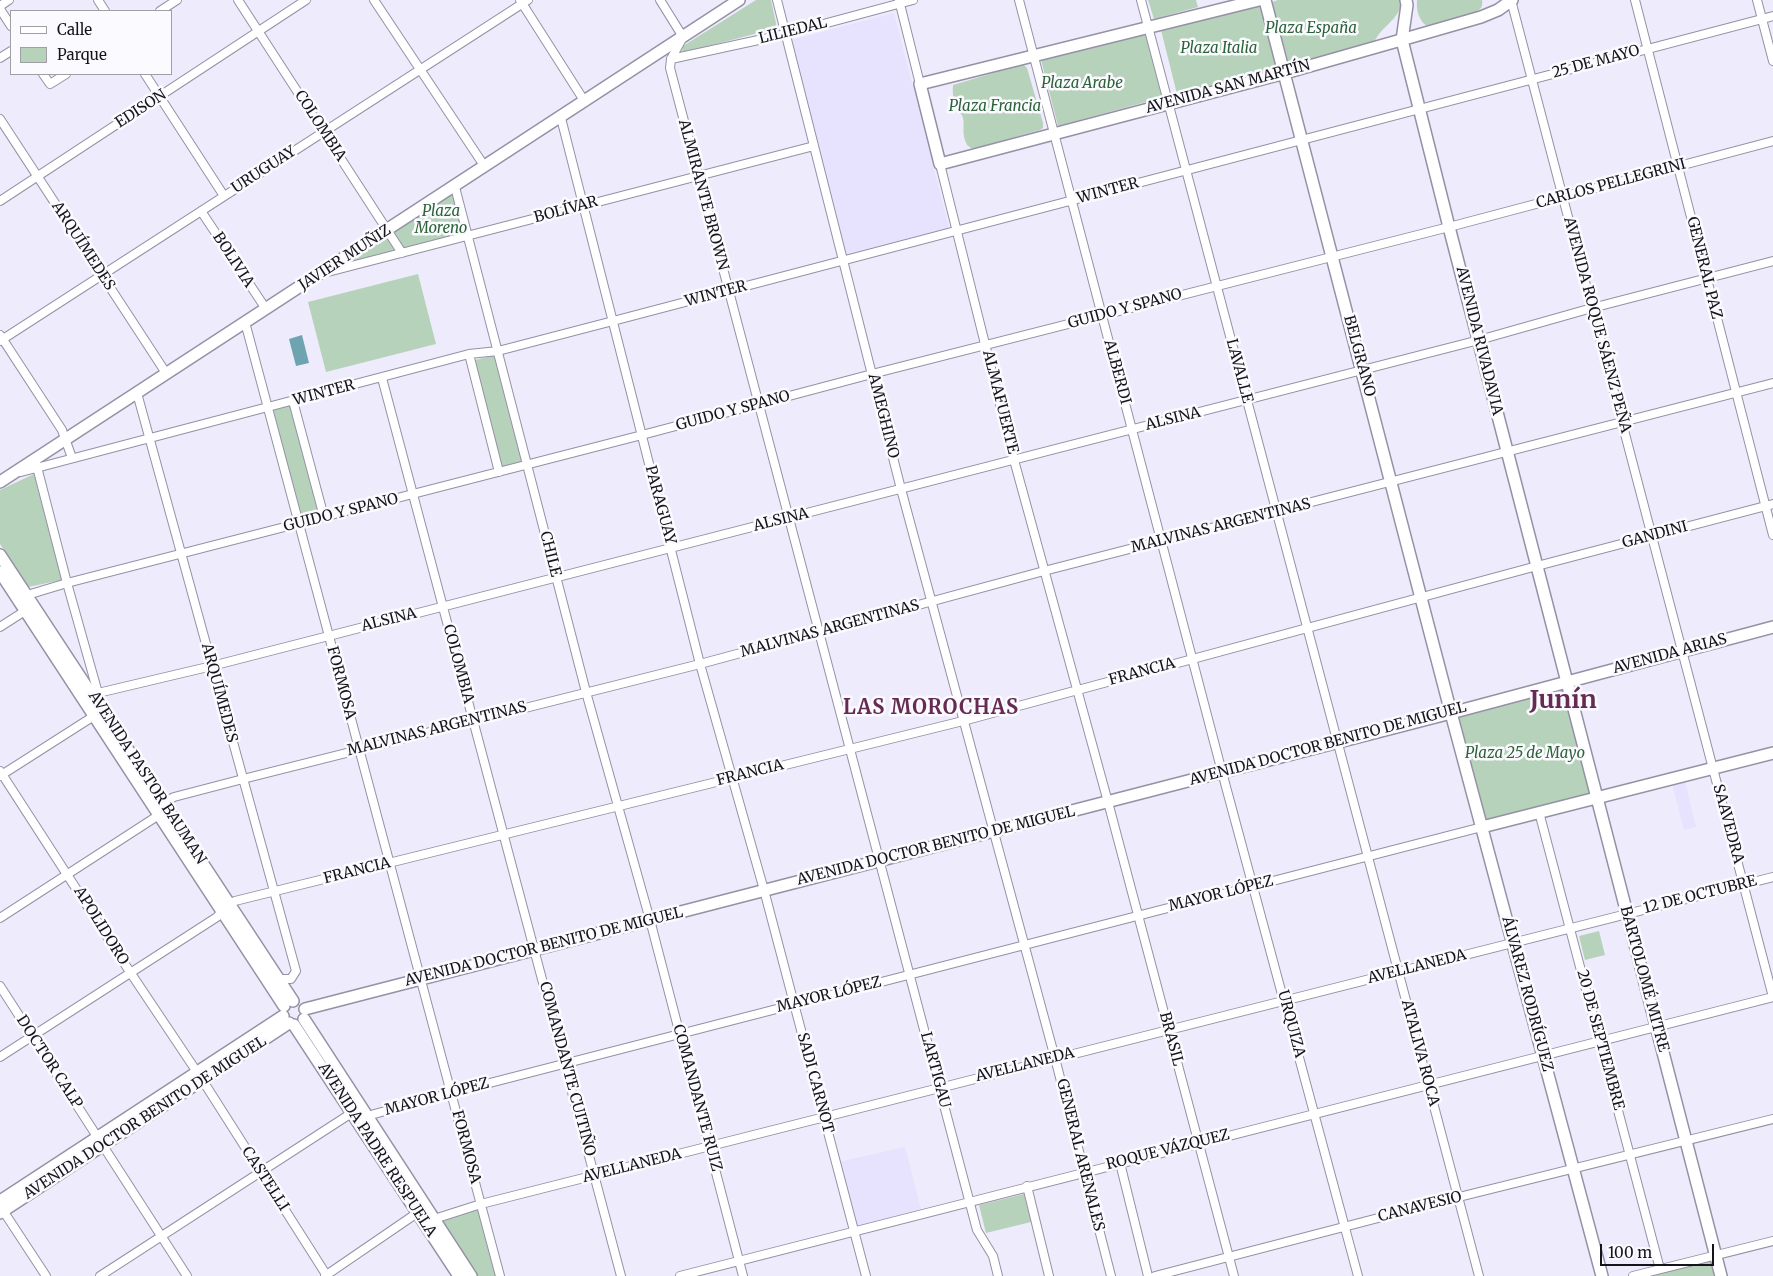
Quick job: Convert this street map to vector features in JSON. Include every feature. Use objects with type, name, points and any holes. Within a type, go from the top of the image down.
[{"type":"main road","name":"JAVIER MUÑIZ","points":[[0,482],[36,463],[66,439],[561,118],[739,0]]},
{"type":"main road","points":[[920,84],[1259,0]]},
{"type":"main road","name":"BELGRANO","points":[[1265,0],[1451,713]]},
{"type":"main road","name":"AVENIDA RIVADAVIA","points":[[1406,0],[1402,40],[1567,681]]},
{"type":"main road","name":"AVENIDA SAN MARTÍN","points":[[940,164],[1285,73],[1402,40],[1481,17],[1498,10],[1511,0]]},
{"type":"main road","name":"ALMAFUERTE","points":[[920,84],[940,164]]},
{"type":"main road","name":"AVENIDA PASTOR BAUMAN","points":[[0,555],[29,608],[92,696],[99,713],[293,1014]]},
{"type":"main road","name":"AVENIDA PASTOR BAUMAN","points":[[0,572],[22,597]]},
{"type":"main road","name":"AVENIDA ARIAS","points":[[1567,681],[1773,627]]},
{"type":"main road","name":"AVENIDA DOCTOR BENITO DE MIGUEL","points":[[1,1208],[293,1014],[421,979],[1451,713],[1567,681]]},
{"type":"main road","name":"BARTOLOMÉ MITRE","points":[[1567,681],[1721,1276]]},
{"type":"main road","name":"ÁLVAREZ RODRÍGUEZ","points":[[1451,713],[1602,1276]]},
{"type":"main road","name":"MAYOR LÓPEZ","points":[[1482,826],[1773,753]]},
{"type":"main road","name":"AVENIDA PASTOR BAUMAN","points":[[226,908],[279,979],[293,1014]]},
{"type":"main road","name":"AVENIDA PADRE RESPUELA","points":[[293,1014],[353,1114],[422,1210]]},
{"type":"main road","name":"AVENIDA PADRE RESPUELA","points":[[293,1014],[367,1116],[459,1276]]},
{"type":"main road","name":"AVENIDA PADRE RESPUELA","points":[[429,1221],[471,1276]]},
{"type":"street","points":[[9,0],[0,7],[10,24]]},
{"type":"street","points":[[162,10],[178,0]]},
{"type":"street","name":"COLOMBIA","points":[[238,0],[402,253]]},
{"type":"street","name":"EDISON","points":[[0,201],[306,0]]},
{"type":"street","points":[[374,0],[485,167]]},
{"type":"street","points":[[660,0],[683,37],[671,59]]},
{"type":"street","name":"AMEGHINO","points":[[777,0],[901,489],[995,831]]},
{"type":"street","name":"LILIEDAL","points":[[671,59],[786,34],[899,2],[913,0]]},
{"type":"street","name":"ALBERDI","points":[[1018,0],[1222,772]]},
{"type":"street","name":"LAVALLE","points":[[1142,0],[1337,742]]},
{"type":"street","name":"AVENIDA ROQUE SÁENZ PEÑA","points":[[1511,0],[1682,651]]},
{"type":"street","name":"GENERAL PAZ","points":[[1635,0],[1736,392],[1769,505],[1773,535]]},
{"type":"street","points":[[1757,0],[1773,61]]},
{"type":"street","points":[[524,1],[585,102]]},
{"type":"street","name":"URUGUAY","points":[[1,338],[324,132],[524,1]]},
{"type":"street","name":"ALMAFUERTE","points":[[899,2],[920,84]]},
{"type":"street","name":"25 DE MAYO","points":[[1420,109],[1773,16]]},
{"type":"street","name":"ALMIRANTE BROWN","points":[[671,59],[670,68],[878,861]]},
{"type":"street","points":[[44,75],[50,84],[64,75]]},
{"type":"street","points":[[146,75],[224,196]]},
{"type":"street","name":"WINTER","points":[[36,463],[72,458],[469,354],[498,351],[1420,109]]},
{"type":"street","name":"PARAGUAY","points":[[561,118],[700,664],[764,890]]},
{"type":"street","name":"ARQUÍMEDES","points":[[0,119],[166,374]]},
{"type":"street","name":"CARLOS PELLEGRINI","points":[[1449,227],[1773,140]]},
{"type":"street","name":"BOLÍVAR","points":[[317,275],[814,146]]},
{"type":"street","name":"ALMAFUERTE","points":[[940,164],[1014,460],[1108,802]]},
{"type":"street","name":"CHILE","points":[[455,186],[586,692],[650,920]]},
{"type":"street","name":"BOLIVIA","points":[[201,211],[266,309]]},
{"type":"street","name":"GUIDO Y SPANO","points":[[22,597],[67,583],[872,374],[1449,227]]},
{"type":"street","name":"ALSINA","points":[[92,696],[1132,430],[1773,261]]},
{"type":"street","name":"FORMOSA","points":[[245,322],[500,1276]]},
{"type":"street","points":[[1,338],[62,430],[72,458]]},
{"type":"street","points":[[469,354],[499,472]]},
{"type":"street","name":"COLOMBIA","points":[[382,378],[535,950]]},
{"type":"street","name":"MALVINAS ARGENTINAS","points":[[0,918],[69,875],[161,808],[243,779],[700,664],[1044,571],[1773,383]]},
{"type":"street","name":"ARQUÍMEDES","points":[[137,393],[296,971],[291,979],[279,979]]},
{"type":"street","points":[[293,401],[324,517]]},
{"type":"street","points":[[36,463],[67,583],[92,696]]},
{"type":"street","name":"GANDINI","points":[[1537,566],[1769,505]]},
{"type":"street","name":"FRANCIA","points":[[0,1057],[235,901],[963,720],[1537,566]]},
{"type":"street","points":[[0,627],[29,608]]},
{"type":"street","name":"SAAVEDRA","points":[[1682,651],[1773,997]]},
{"type":"street","points":[[1,774],[99,713]]},
{"type":"street","name":"ATALIVA ROCA","points":[[1337,742],[1480,1276]]},
{"type":"street","name":"URQUIZA","points":[[1222,772],[1358,1276]]},
{"type":"street","name":"APOLIDORO","points":[[1,774],[200,1077]]},
{"type":"street","name":"BRASIL","points":[[1108,802],[1234,1276]]},
{"type":"street","name":"20 DE SEPTIEMBRE","points":[[1539,812],[1660,1269]]},
{"type":"street","name":"MAYOR LÓPEZ","points":[[353,1114],[367,1116],[1482,826]]},
{"type":"street","name":"GENERAL ARENALES","points":[[995,831],[1111,1276]]},
{"type":"street","name":"LARTIGAU","points":[[878,861],[977,1230],[993,1256],[998,1276]]},
{"type":"street","name":"12 DE OCTUBRE","points":[[1627,914],[1773,877]]},
{"type":"street","name":"SADI CARNOT","points":[[764,890],[866,1276]]},
{"type":"street","name":"AVELLANEDA","points":[[429,1221],[481,1204],[1627,914]]},
{"type":"street","name":"COMANDANTE RUIZ","points":[[650,920],[743,1276]]},
{"type":"street","name":"COMANDANTE CUITIÑO","points":[[535,950],[621,1276]]},
{"type":"street","name":"DOCTOR CALP","points":[[0,986],[187,1276]]},
{"type":"street","name":"ROQUE VÁZQUEZ","points":[[680,1276],[1656,1025],[1773,997]]},
{"type":"street","name":"CASTELLI","points":[[200,1077],[326,1276]]},
{"type":"street","points":[[100,1276],[346,1116],[353,1114]]},
{"type":"street","name":"CANAVESIO","points":[[1155,1276],[1459,1197],[1773,1119]]},
{"type":"street","points":[[1120,1163],[1148,1276]]},
{"type":"street","points":[[1027,1186],[1049,1276]]},
{"type":"street","points":[[1,1208],[46,1276]]},
{"type":"street","points":[[326,1276],[422,1210]]},
{"type":"street","points":[[1633,1276],[1773,1241]]},
{"type":"shaded area","points":[[894,13],[949,228],[846,254],[791,40]]},
{"type":"shaded area","points":[[1684,777],[1696,827],[1684,830],[1671,780]]},
{"type":"shaded area","points":[[905,1147],[921,1209],[856,1227],[838,1162]]},
{"type":"green space","points":[[756,0],[771,0],[777,28],[686,52],[682,51],[683,46]]},
{"type":"green space","points":[[1148,0],[1196,0],[1198,7],[1154,19]]},
{"type":"green space","name":"Plaza España","points":[[1278,0],[1401,0],[1401,5],[1397,15],[1379,34],[1372,45],[1289,64],[1272,2]]},
{"type":"green space","points":[[1417,0],[1482,0],[1482,4],[1476,12],[1429,27],[1419,16]]},
{"type":"green space","name":"Plaza Italia","points":[[1260,5],[1277,68],[1177,94],[1161,30]]},
{"type":"green space","name":"Plaza Arabe","points":[[1148,33],[1164,97],[1058,126],[1041,60]]},
{"type":"green space","name":"Plaza Francia","points":[[1023,64],[1027,68],[1043,128],[977,148],[971,148],[965,141],[962,115],[955,106],[953,85]]},
{"type":"green space","name":"Plaza Moreno","points":[[453,190],[464,234],[403,250],[390,230]]},
{"type":"green space","points":[[387,233],[399,251],[330,269]]},
{"type":"green space","points":[[418,274],[436,344],[326,372],[308,302]]},
{"type":"green space","points":[[495,355],[523,461],[502,467],[475,360]]},
{"type":"green space","points":[[290,404],[320,514],[300,520],[270,410]]},
{"type":"green space","points":[[34,474],[62,580],[28,587],[0,544],[0,490]]},
{"type":"green space","name":"Plaza 25 de Mayo","points":[[1567,681],[1597,797],[1482,827],[1451,713]]},
{"type":"green space","points":[[1599,931],[1605,955],[1585,960],[1579,936]]},
{"type":"green space","points":[[1024,1194],[1031,1222],[986,1233],[979,1205]]},
{"type":"green space","points":[[478,1208],[496,1276],[476,1276],[441,1221]]},
{"type":"green space","points":[[1710,1260],[1714,1276],[1648,1276]]},
{"type":"water","points":[[302,335],[309,363],[296,366],[289,339]]},
{"type":"district","name":"Junín","points":[[1563,701]]},
{"type":"district","name":"LAS MOROCHAS","points":[[931,708]]}]
